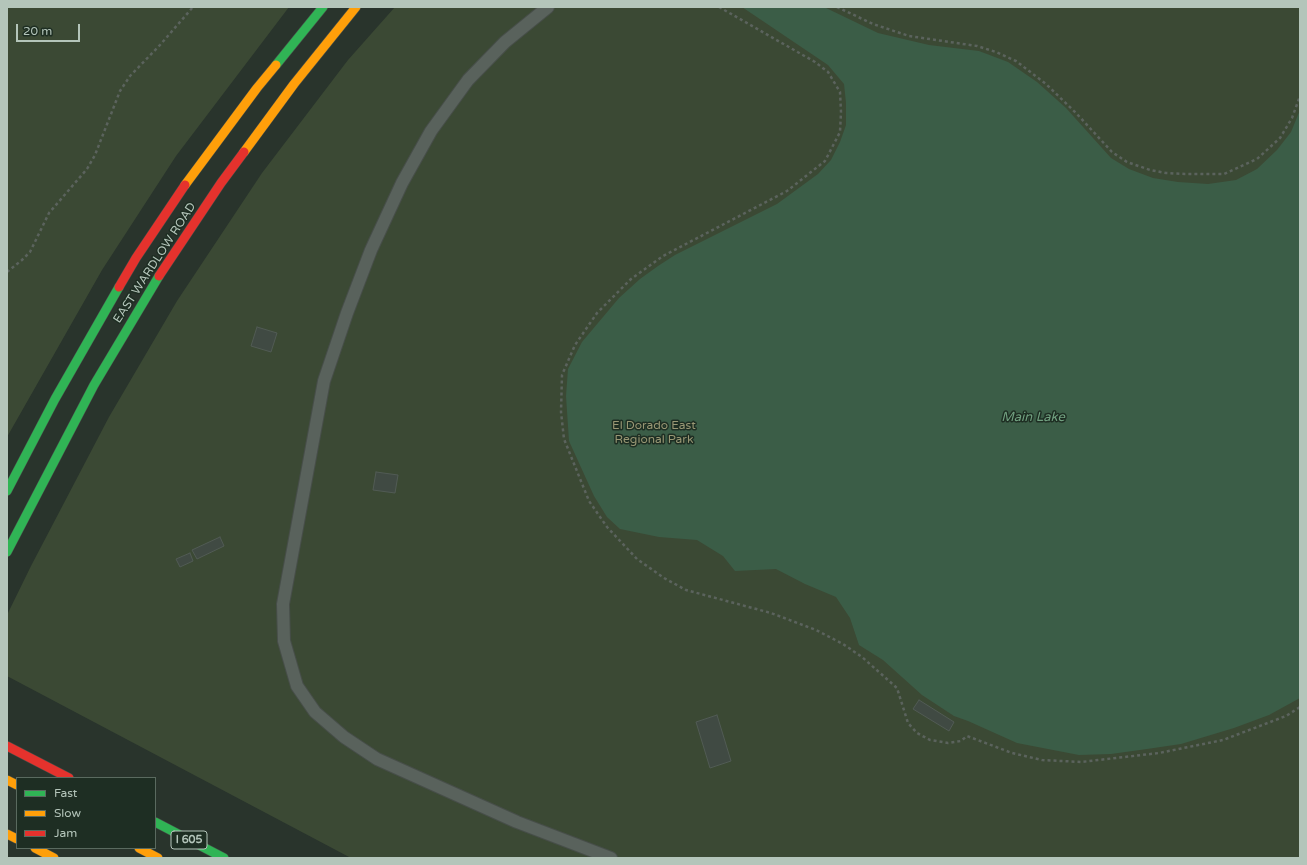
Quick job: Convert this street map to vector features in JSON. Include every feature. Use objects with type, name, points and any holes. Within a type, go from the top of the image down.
[{"type":"main road","name":"EAST WARDLOW ROAD","points":[[7,491],[55,399],[136,258],[196,169],[257,88],[323,7]]},
{"type":"main road","name":"EAST WARDLOW ROAD","points":[[7,552],[94,385],[156,280],[221,182],[294,84],[356,7]]},
{"type":"main road","points":[[7,746],[67,777]]},
{"type":"main road","points":[[7,780],[16,784]]},
{"type":"main road","name":"I 605","points":[[156,823],[224,858]]},
{"type":"main road","points":[[7,834],[16,838]]},
{"type":"main road","points":[[37,849],[54,858]]},
{"type":"main road","name":"I 605","points":[[141,849],[158,858]]},
{"type":"lane","points":[[548,7],[505,42],[468,80],[431,130],[402,183],[371,250],[346,313],[324,381],[283,604],[284,641],[297,686],[314,712],[344,737],[377,759],[517,822],[611,858]]},
{"type":"path","points":[[7,272],[30,252],[49,213],[87,169],[120,91],[130,76],[160,45],[193,7]]},
{"type":"path","points":[[719,7],[815,62],[828,72],[840,92],[840,132],[825,161],[787,190],[663,256],[631,279],[597,313],[575,345],[562,375],[561,412],[564,439],[589,500],[607,527],[637,559],[664,578],[686,590],[771,613],[816,630],[843,644],[862,657],[897,688],[908,723],[917,733],[930,740],[948,743],[961,741],[967,736],[1012,753],[1042,760],[1081,762],[1159,754],[1222,740],[1286,716],[1300,707]]},
{"type":"path","points":[[837,7],[873,24],[909,36],[977,46],[996,52],[1016,61],[1046,84],[1076,113],[1112,152],[1127,162],[1150,170],[1166,173],[1224,174],[1257,159],[1280,138],[1292,118],[1300,96]]},
{"type":"green space","points":[[7,7],[289,7],[176,156],[102,270],[7,437]]},
{"type":"green space","name":"El Dorado East Regional Park","points":[[395,7],[1300,7],[1300,858],[351,858],[7,676],[7,615],[109,417],[177,301],[262,173],[348,60]]},
{"type":"water","name":"Main Lake","points":[[742,7],[824,7],[878,33],[929,45],[979,51],[1008,62],[1037,82],[1066,108],[1111,158],[1129,169],[1153,178],[1178,182],[1208,184],[1236,180],[1257,169],[1277,150],[1291,132],[1300,110],[1300,698],[1269,715],[1234,728],[1181,744],[1111,754],[1079,755],[1017,743],[954,716],[922,695],[883,660],[859,645],[850,618],[836,597],[805,584],[776,569],[735,571],[723,556],[697,540],[659,537],[620,529],[607,517],[594,496],[569,441],[566,396],[568,369],[582,342],[619,298],[640,279],[658,266],[675,255],[777,204],[818,174],[831,160],[846,125],[844,84],[828,65]]},
{"type":"building","points":[[257,327],[277,333],[271,352],[251,346]]},
{"type":"building","points":[[376,472],[398,475],[395,493],[373,490]]},
{"type":"building","points":[[220,537],[224,546],[197,559],[192,550]]},
{"type":"building","points":[[190,553],[193,561],[180,567],[176,559]]},
{"type":"building","points":[[919,700],[954,722],[949,731],[913,709]]},
{"type":"building","points":[[717,715],[731,761],[710,768],[696,722]]},
{"type":"traffic: fast","points":[[276,65],[323,7]]},
{"type":"traffic: fast","points":[[7,552],[94,385],[159,276]]},
{"type":"traffic: fast","points":[[7,491],[55,399],[119,287]]},
{"type":"traffic: fast","points":[[156,823],[224,858]]},
{"type":"traffic: slow","points":[[244,152],[294,84],[356,7]]},
{"type":"traffic: slow","points":[[185,185],[257,88],[276,65]]},
{"type":"traffic: slow","points":[[7,780],[16,784]]},
{"type":"traffic: slow","points":[[7,834],[16,838]]},
{"type":"traffic: slow","points":[[37,849],[54,858]]},
{"type":"traffic: slow","points":[[141,849],[158,858]]},
{"type":"traffic: jam","points":[[159,276],[221,183],[244,152]]},
{"type":"traffic: jam","points":[[119,287],[136,258],[185,185]]},
{"type":"traffic: jam","points":[[7,746],[67,777]]}]
